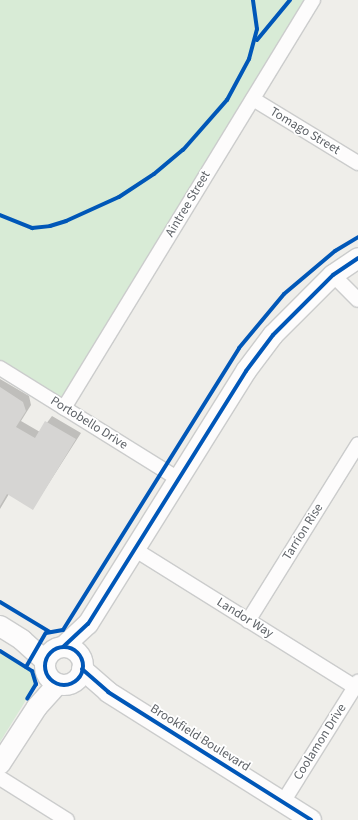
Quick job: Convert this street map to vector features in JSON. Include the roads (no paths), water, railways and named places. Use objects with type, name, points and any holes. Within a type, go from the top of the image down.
[{"type":"street","name":"Aintree Street","points":[[64,408],[313,0]]},
{"type":"street","name":"Tomago Street","points":[[252,99],[358,163]]},
{"type":"street","points":[[0,764],[246,371],[273,335],[333,275],[358,258]]},
{"type":"street","points":[[333,275],[358,300]]},
{"type":"street","name":"Portobello Drive","points":[[0,368],[178,479]]},
{"type":"street","name":"Tarrion Rise","points":[[248,621],[358,444]]},
{"type":"street","name":"Landor Way","points":[[134,549],[248,621],[357,685]]},
{"type":"street","name":"Brookfield Boulevard","points":[[0,626],[311,820]]},
{"type":"street","name":"Coolamon Drive","points":[[283,802],[357,685]]},
{"type":"street","points":[[0,778],[67,820]]}]
